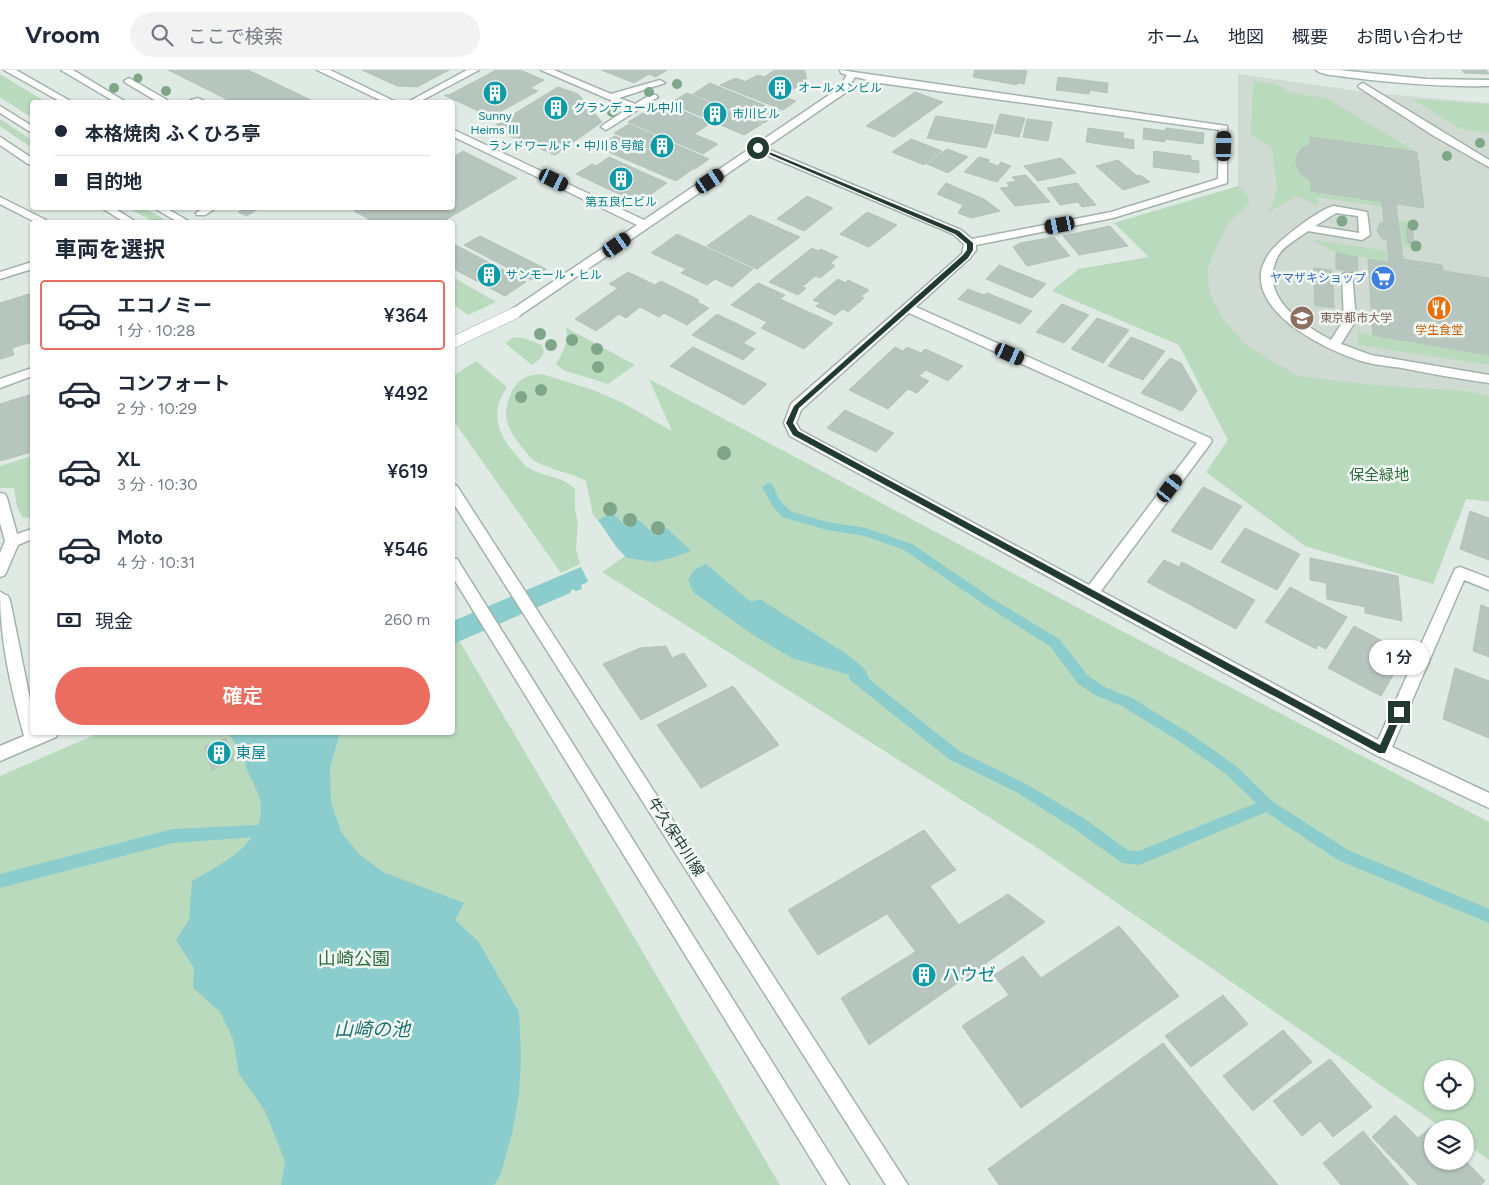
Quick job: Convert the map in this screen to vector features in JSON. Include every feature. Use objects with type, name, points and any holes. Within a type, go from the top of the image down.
[{"type":"street","points":[[9,70],[63,100]]},
{"type":"street","points":[[66,70],[118,100]]},
{"type":"street","points":[[322,70],[387,100]]},
{"type":"street","points":[[417,100],[474,70]]},
{"type":"street","points":[[546,70],[636,108]]},
{"type":"street","points":[[1321,70],[1358,76],[1453,84],[1489,83]]},
{"type":"street","points":[[455,342],[515,313],[842,91],[847,72],[880,80],[1224,128],[1222,181],[1113,215],[970,243]]},
{"type":"street","points":[[128,81],[161,100]]},
{"type":"street","points":[[612,97],[660,83]]},
{"type":"street","points":[[1363,86],[1489,164]]},
{"type":"street","points":[[606,127],[653,97]]},
{"type":"street","points":[[0,109],[30,129]]},
{"type":"street","points":[[455,133],[646,224]]},
{"type":"street","points":[[0,140],[30,161]]},
{"type":"street","points":[[758,148],[957,232],[970,243],[970,250],[966,256],[796,407],[790,418],[792,428],[802,437],[1382,750],[1489,801]]},
{"type":"street","points":[[0,200],[38,220]]},
{"type":"street","points":[[110,210],[127,220]]},
{"type":"street","points":[[163,210],[181,220]]},
{"type":"street","points":[[201,213],[207,210]]},
{"type":"street","points":[[1308,228],[1365,235],[1362,214],[1333,210],[1284,242],[1272,255],[1267,278],[1269,289],[1274,302],[1298,326],[1334,345],[1366,358],[1489,379]]},
{"type":"street","points":[[0,276],[30,266]]},
{"type":"street","points":[[1334,345],[1350,320],[1348,275]]},
{"type":"street","points":[[908,308],[1205,441],[1091,594]]},
{"type":"street","points":[[0,384],[30,373]]},
{"type":"street","name":"牛久保中川線","points":[[455,494],[898,1185]]},
{"type":"street","points":[[0,498],[12,541],[0,570]]},
{"type":"street","points":[[12,541],[30,535]]},
{"type":"street","points":[[455,568],[839,1185]]},
{"type":"street","points":[[1382,750],[1460,573],[1489,584]]},
{"type":"street","points":[[0,598],[3,600],[30,729]]},
{"type":"street","points":[[32,735],[33,740]]},
{"type":"street","points":[[0,754],[44,735]]},
{"type":"shaded area","name":"東京都市大学","points":[[1238,74],[1373,93],[1489,103],[1489,502],[1466,499],[1433,584],[1305,546],[1206,472],[1228,440],[1179,345],[1052,291],[1079,269],[1149,257],[1114,223],[1238,186]]},
{"type":"green space","points":[[0,74],[43,100],[30,100],[30,117],[0,97]]},
{"type":"green space","points":[[1253,81],[1275,84],[1291,93],[1326,98],[1417,152],[1310,137],[1310,144],[1298,152],[1298,167],[1311,181],[1312,191],[1382,202],[1383,207],[1317,197],[1317,205],[1296,196],[1269,212],[1277,189],[1272,147],[1251,135]]},
{"type":"green space","points":[[1412,99],[1489,104],[1489,133],[1461,129]]},
{"type":"green space","points":[[0,119],[30,139],[30,147],[0,126]]},
{"type":"green space","name":"保全緑地","points":[[1239,186],[1249,197],[1249,204],[1229,222],[1207,270],[1210,294],[1223,319],[1247,346],[1298,376],[1373,385],[1465,391],[1489,396],[1489,501],[1466,499],[1433,584],[1305,546],[1206,472],[1228,440],[1179,345],[1052,291],[1079,269],[1149,257],[1114,223]]},
{"type":"green space","points":[[132,210],[148,210],[165,220],[150,220]]},
{"type":"green space","points":[[1399,220],[1417,223],[1418,229],[1406,227],[1408,242],[1420,245],[1421,249],[1402,246]]},
{"type":"green space","points":[[1310,239],[1387,251],[1388,261],[1337,253]]},
{"type":"green space","points":[[455,278],[496,302],[468,315],[455,305]]},
{"type":"green space","points":[[565,327],[635,365],[608,384],[563,370],[556,364],[567,341]]},
{"type":"green space","points":[[1358,332],[1489,355],[1489,365],[1358,345]]},
{"type":"green space","points":[[514,337],[523,338],[542,345],[544,352],[541,358],[532,365],[505,343]]},
{"type":"green space","points":[[476,361],[507,387],[501,397],[497,415],[498,424],[505,441],[528,467],[541,474],[564,481],[575,489],[575,509],[578,524],[576,549],[580,564],[561,573],[455,423],[455,375]]},
{"type":"green space","points":[[542,374],[593,390],[623,403],[672,431],[649,379],[1099,619],[1489,822],[1489,1160],[1474,1149],[1474,1120],[1431,1120],[1039,849],[602,572],[654,536],[627,527],[612,512],[598,520],[593,515],[586,481],[536,462],[530,457],[511,432],[506,412],[512,391],[526,377]]},
{"type":"green space","points":[[30,457],[30,518],[22,517],[17,506],[14,488],[0,488],[0,466]]},
{"type":"green space","name":"山崎公園","points":[[455,633],[780,1185],[0,1185],[0,776],[94,735],[455,735]]},
{"type":"water","points":[[612,512],[627,527],[639,520],[655,535],[667,528],[691,551],[655,562],[627,558],[617,548],[598,520]]},
{"type":"water","points":[[706,564],[751,602],[760,599],[848,655],[865,669],[870,681],[792,658],[753,635],[693,592],[688,580],[694,570]]},
{"type":"water","points":[[581,567],[588,581],[581,585],[582,589],[576,591],[572,589],[570,593],[455,643],[455,620]]},
{"type":"water","name":"山崎の池","points":[[229,735],[339,735],[330,767],[331,802],[341,832],[360,855],[383,872],[464,903],[455,920],[478,941],[519,1012],[521,1057],[519,1094],[512,1134],[501,1173],[494,1185],[281,1185],[285,1161],[265,1111],[239,1074],[233,1039],[220,1012],[193,988],[194,968],[176,940],[189,920],[192,881],[238,852],[255,832],[260,820],[260,801],[239,749]]},
{"type":"building","points":[[168,70],[248,70],[311,100],[228,100]]},
{"type":"building","points":[[362,70],[449,70],[417,87],[397,86]]},
{"type":"building","name":"Sunny Heims Ⅲ","points":[[496,70],[520,70],[544,80],[530,88],[538,91],[491,117],[444,95],[449,95]]},
{"type":"building","points":[[601,70],[667,70],[656,77],[649,74],[634,83]]},
{"type":"building","name":"オールメンビル","points":[[775,70],[805,71],[807,81],[783,95],[746,81],[758,75],[764,77]]},
{"type":"building","points":[[975,70],[1027,71],[1024,84],[1017,83],[1017,85],[973,77]]},
{"type":"building","points":[[1462,70],[1486,70],[1489,74],[1464,73]]},
{"type":"building","points":[[1058,77],[1108,83],[1107,93],[1090,90],[1089,94],[1056,90]]},
{"type":"building","points":[[736,78],[796,101],[783,110],[720,85]]},
{"type":"building","points":[[710,83],[781,112],[764,123],[693,94]]},
{"type":"building","name":"グランデュール中川","points":[[558,87],[578,94],[602,122],[555,155],[491,128]]},
{"type":"building","points":[[915,92],[943,102],[894,137],[866,126]]},
{"type":"building","name":"市川ビル","points":[[687,93],[762,124],[744,135],[670,103]]},
{"type":"building","points":[[664,103],[711,123],[694,134],[646,113]]},
{"type":"building","points":[[643,113],[718,144],[703,154],[628,122]]},
{"type":"building","points":[[1000,114],[1025,118],[1019,137],[994,133]]},
{"type":"building","points":[[936,116],[994,125],[986,148],[927,138]]},
{"type":"building","points":[[1027,119],[1052,122],[1048,141],[1023,137]]},
{"type":"building","name":"ランドワールド・中川８号館","points":[[629,124],[709,159],[695,169],[614,133]]},
{"type":"building","points":[[1088,128],[1124,133],[1123,138],[1134,140],[1134,149],[1086,142]]},
{"type":"building","points":[[1144,128],[1165,131],[1166,128],[1204,133],[1203,144],[1165,139],[1165,142],[1143,139]]},
{"type":"building","points":[[615,136],[693,169],[676,181],[597,147]]},
{"type":"building","points":[[1310,137],[1417,152],[1424,208],[1311,191],[1311,181],[1301,174],[1296,164],[1296,157],[1301,149],[1310,144]]},
{"type":"building","points":[[911,139],[942,151],[924,165],[892,152]]},
{"type":"building","points":[[947,149],[968,157],[948,173],[927,164]]},
{"type":"building","points":[[463,151],[517,178],[445,220],[370,220],[354,211],[455,210],[455,156]]},
{"type":"building","points":[[1154,151],[1191,156],[1191,160],[1199,161],[1199,173],[1153,167]]},
{"type":"building","name":"第五良仁ビル","points":[[609,157],[667,183],[638,203],[576,174],[592,164],[596,166]]},
{"type":"building","points":[[979,157],[990,160],[987,162],[998,166],[1001,162],[1011,166],[997,182],[964,172]]},
{"type":"building","points":[[1061,158],[1076,173],[1038,181],[1024,166]]},
{"type":"building","points":[[1118,160],[1137,176],[1140,175],[1150,182],[1123,190],[1096,166]]},
{"type":"building","points":[[1026,175],[1050,202],[1015,206],[1000,188],[1010,187],[1007,183],[1016,181],[1012,177]]},
{"type":"building","points":[[946,183],[984,199],[1000,211],[971,218],[958,213],[963,205],[937,194]]},
{"type":"building","points":[[1077,183],[1096,205],[1082,207],[1078,202],[1060,205],[1047,188]]},
{"type":"building","points":[[807,196],[833,208],[804,231],[777,219]]},
{"type":"building","points":[[1382,202],[1396,204],[1403,259],[1442,265],[1443,271],[1389,262],[1387,240],[1382,239],[1377,230],[1381,222],[1384,223]]},
{"type":"building","points":[[242,210],[256,210],[247,216],[238,212]]},
{"type":"building","points":[[867,212],[897,225],[869,247],[840,234]]},
{"type":"building","points":[[750,215],[800,237],[757,269],[707,246]]},
{"type":"building","points":[[1110,226],[1128,246],[1079,255],[1063,236]]},
{"type":"building","points":[[1406,227],[1412,228],[1414,244],[1408,243]]},
{"type":"building","points":[[677,234],[753,269],[732,287],[715,279],[707,285],[681,273],[686,269],[651,253]]},
{"type":"building","points":[[480,236],[546,269],[531,280],[464,245]]},
{"type":"building","points":[[1054,237],[1070,256],[1027,266],[1013,247],[1020,243]]},
{"type":"building","name":"サンモール・ヒル","points":[[455,245],[526,282],[505,296],[455,270]]},
{"type":"building","points":[[812,248],[818,251],[821,249],[838,257],[830,263],[835,266],[820,278],[815,276],[802,287],[806,288],[798,295],[769,282]]},
{"type":"building","points":[[1336,253],[1357,257],[1358,272],[1336,269]]},
{"type":"building","points":[[1368,259],[1489,278],[1489,355],[1373,335]]},
{"type":"building","points":[[999,265],[1046,284],[1032,298],[986,279]]},
{"type":"building","points":[[1314,268],[1332,270],[1334,308],[1315,305]]},
{"type":"building","points":[[628,272],[655,285],[661,281],[699,300],[697,302],[709,308],[687,325],[664,313],[659,317],[640,307],[626,318],[619,314],[596,331],[575,319],[618,288],[609,284]]},
{"type":"building","points":[[838,279],[846,283],[848,280],[869,290],[861,296],[864,298],[848,312],[843,309],[835,315],[816,306],[820,303],[813,300]]},
{"type":"building","points":[[758,283],[785,295],[780,299],[833,323],[804,349],[761,328],[767,322],[731,305]]},
{"type":"building","points":[[968,289],[984,295],[987,293],[1032,311],[1020,324],[958,299]]},
{"type":"building","points":[[30,294],[30,343],[12,348],[14,355],[0,359],[0,303]]},
{"type":"building","points":[[1062,304],[1089,315],[1064,343],[1036,332]]},
{"type":"building","points":[[717,314],[756,333],[743,343],[755,349],[743,360],[692,335]]},
{"type":"building","points":[[1097,318],[1129,330],[1103,363],[1071,349]]},
{"type":"building","points":[[1131,337],[1165,351],[1143,380],[1108,366]]},
{"type":"building","points":[[693,347],[767,384],[744,405],[670,366]]},
{"type":"building","points":[[895,347],[903,351],[907,347],[921,353],[925,349],[963,366],[948,381],[926,370],[919,376],[929,381],[917,393],[908,389],[888,409],[849,390]]},
{"type":"building","points":[[1170,358],[1181,363],[1197,391],[1182,411],[1141,393]]},
{"type":"building","points":[[30,395],[30,453],[0,461],[0,404]]},
{"type":"building","points":[[845,410],[894,433],[876,452],[827,428]]},
{"type":"building","points":[[1203,487],[1242,506],[1211,550],[1171,531]]},
{"type":"building","points":[[1470,511],[1489,518],[1489,560],[1460,549]]},
{"type":"building","points":[[1245,528],[1300,554],[1277,590],[1221,562]]},
{"type":"building","points":[[1310,558],[1398,576],[1402,621],[1365,613],[1365,607],[1327,599],[1326,583],[1310,580]]},
{"type":"building","points":[[1164,560],[1179,567],[1182,562],[1255,600],[1236,629],[1147,582]]},
{"type":"building","points":[[1290,587],[1347,617],[1326,649],[1318,645],[1316,649],[1265,622]]},
{"type":"building","points":[[1481,605],[1489,608],[1489,657],[1473,651]]},
{"type":"building","points":[[1354,626],[1398,649],[1391,661],[1399,665],[1381,696],[1328,668]]},
{"type":"building","points":[[666,646],[672,658],[684,653],[707,686],[641,720],[603,664],[640,648]]},
{"type":"building","points":[[1455,668],[1489,681],[1489,738],[1443,719]]},
{"type":"building","points":[[733,686],[779,745],[701,788],[657,725]]},
{"type":"building","name":"東屋","points":[[226,738],[234,760],[212,770],[204,747]]},
{"type":"building","points":[[924,830],[956,870],[930,886],[959,925],[916,952],[887,914],[818,955],[788,910]]},
{"type":"building","name":"ハウゼ","points":[[1008,894],[1045,922],[869,1045],[841,998]]},
{"type":"building","points":[[1119,926],[1179,996],[1021,1108],[962,1026],[1009,995],[994,975],[1023,956],[1041,978]]},
{"type":"building","points":[[1223,995],[1248,1024],[1191,1067],[1165,1036]]},
{"type":"building","points":[[1283,1030],[1312,1062],[1253,1111],[1223,1076]]},
{"type":"building","points":[[1163,1043],[1278,1185],[999,1185],[988,1169]]},
{"type":"building","points":[[1330,1059],[1372,1107],[1333,1137],[1320,1121],[1302,1136],[1273,1101]]},
{"type":"building","points":[[1395,1115],[1418,1138],[1424,1133],[1424,1170],[1474,1169],[1485,1181],[1481,1185],[1418,1185],[1372,1137]]},
{"type":"building","points":[[1363,1131],[1409,1185],[1341,1185],[1323,1163]]},
{"type":"waterway","points":[[768,487],[775,501],[786,514],[827,526],[866,532],[908,547],[992,604],[1055,643],[1083,680],[1102,692],[1127,702],[1187,739],[1231,770],[1267,805]]},
{"type":"waterway","points":[[855,676],[954,755],[1021,788],[1080,824],[1127,858],[1139,858],[1267,805]]},
{"type":"waterway","points":[[1267,805],[1343,855],[1489,916]]},
{"type":"waterway","points":[[0,881],[173,836],[256,831]]},
{"type":"place","name":"オールメンビル","points":[[780,88]]},
{"type":"place","name":"Sunny Heims Ⅲ","points":[[495,93]]},
{"type":"place","name":"グランデュール中川","points":[[556,108]]},
{"type":"place","name":"市川ビル","points":[[715,114]]},
{"type":"place","name":"ランドワールド・中川８号館","points":[[662,146]]},
{"type":"place","name":"第五良仁ビル","points":[[621,179]]},
{"type":"place","name":"サンモール・ヒル","points":[[489,275]]},
{"type":"place","name":"ヤマザキショップ","points":[[1383,278]]},
{"type":"place","name":"学生食堂","points":[[1439,308]]},
{"type":"place","name":"東京都市大学","points":[[1302,318]]},
{"type":"place","name":"東屋","points":[[219,753]]},
{"type":"place","name":"ハウゼ","points":[[924,975]]},
{"type":"route","points":[[758,148],[957,232],[970,243],[970,250],[966,256],[796,407],[790,418],[790,423],[795,433],[1382,750],[1399,712]]}]
